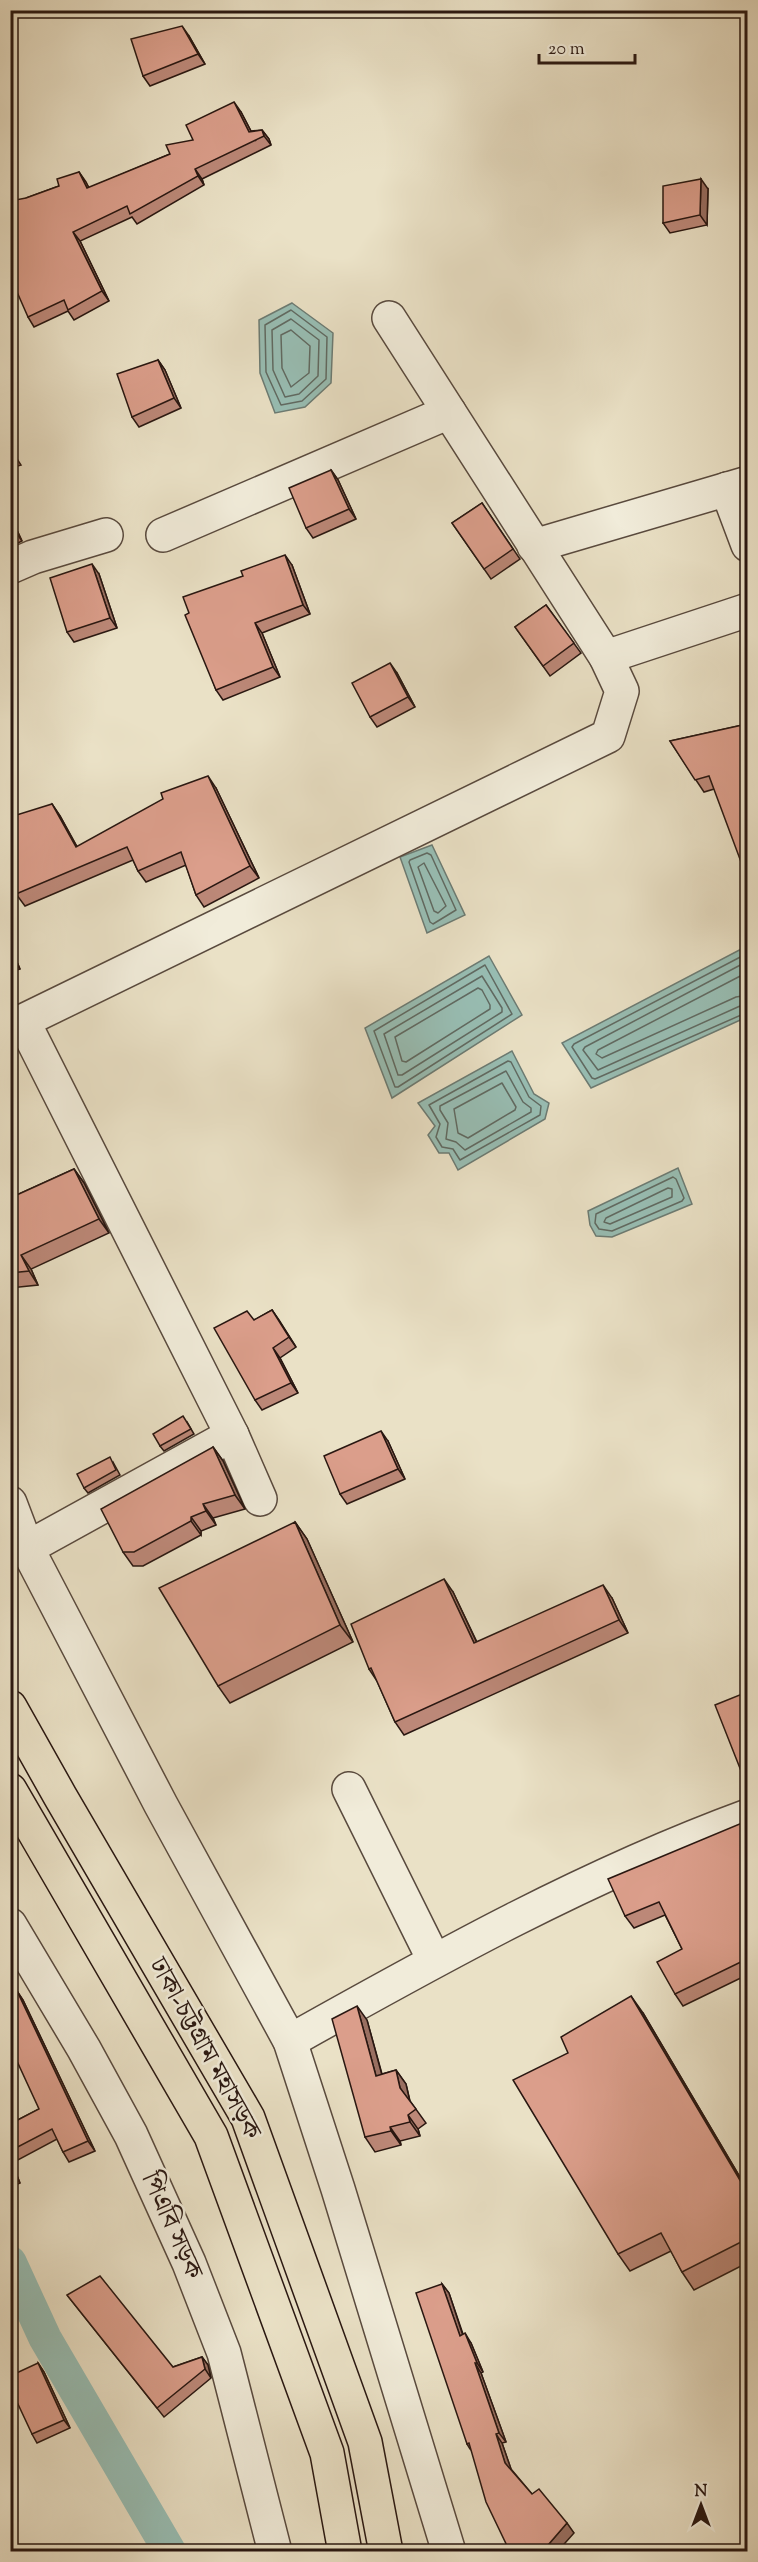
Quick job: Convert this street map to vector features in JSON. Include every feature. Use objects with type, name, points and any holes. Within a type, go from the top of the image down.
[{"type":"highway","name":"ঢাকা-চট্টগ্রাম মহাসড়ক","points":[[10,1707],[248,2118],[365,2442],[386,2552]]},
{"type":"highway","name":"ঢাকা-চট্টগ্রাম মহাসড়ক","points":[[10,1790],[211,2136],[327,2453],[345,2552]]},
{"type":"street","points":[[260,1499],[232,1435],[17,1023],[608,736],[621,691],[606,657],[389,318]]},
{"type":"street","points":[[163,535],[449,412]]},
{"type":"street","points":[[534,546],[737,486],[747,545]]},
{"type":"street","points":[[10,567],[33,557],[106,535]]},
{"type":"street","points":[[606,657],[747,609]]},
{"type":"street","points":[[27,1548],[232,1435]]},
{"type":"street","points":[[10,1503],[27,1548],[160,1805],[290,2041],[338,2189],[449,2552]]},
{"type":"street","points":[[349,1789],[434,1960]]},
{"type":"street","points":[[290,2041],[434,1960],[537,1906],[747,1816]]},
{"type":"street","name":"পিএবি সড়ক","points":[[10,1925],[79,2039],[130,2135],[189,2263],[224,2353],[275,2552]]},
{"type":"water","points":[[292,303],[333,333],[331,383],[305,407],[275,413],[260,373],[259,320]]},
{"type":"water","points":[[432,845],[465,915],[427,933],[400,857]]},
{"type":"water","points":[[747,946],[747,1017],[591,1088],[562,1043]]},
{"type":"water","points":[[489,956],[522,1015],[392,1098],[365,1028]]},
{"type":"water","points":[[512,1051],[534,1094],[549,1103],[545,1119],[458,1170],[449,1153],[439,1153],[428,1135],[435,1126],[418,1103]]},
{"type":"water","points":[[678,1168],[692,1204],[612,1237],[596,1236],[590,1225],[588,1211]]},
{"type":"building","points":[[182,26],[198,54],[143,76],[131,39]]},
{"type":"building","points":[[234,102],[249,132],[262,130],[264,136],[195,169],[198,176],[130,214],[127,206],[73,232],[102,291],[68,310],[64,300],[28,317],[10,276],[10,201],[26,198],[59,186],[57,179],[79,172],[87,188],[170,154],[166,145],[193,140],[186,125]]},
{"type":"building","points":[[701,179],[700,215],[663,223],[663,186]]},
{"type":"building","points":[[158,360],[174,398],[132,417],[117,374]]},
{"type":"building","points":[[331,470],[349,509],[306,528],[289,488]]},
{"type":"building","points":[[482,503],[513,549],[484,569],[452,523]]},
{"type":"building","points":[[10,521],[15,531],[10,534]]},
{"type":"building","points":[[285,555],[303,605],[255,623],[273,667],[216,690],[185,615],[189,613],[183,597],[243,576],[241,571]]},
{"type":"building","points":[[92,564],[110,618],[67,632],[50,578]]},
{"type":"building","points":[[546,605],[574,643],[543,666],[515,627]]},
{"type":"building","points":[[390,663],[408,697],[370,717],[352,683]]},
{"type":"building","points":[[747,724],[747,878],[709,776],[695,780],[670,741]]},
{"type":"building","points":[[208,776],[250,866],[196,895],[181,852],[138,871],[127,847],[16,894],[10,881],[10,817],[52,804],[76,847],[163,799],[161,793]]},
{"type":"building","points":[[74,1169],[99,1219],[21,1255],[29,1271],[10,1273],[10,1198]]},
{"type":"building","points":[[272,1310],[289,1337],[273,1348],[291,1383],[255,1400],[214,1328],[247,1311],[254,1320]]},
{"type":"building","points":[[183,1416],[191,1429],[160,1446],[153,1434]]},
{"type":"building","points":[[381,1431],[398,1469],[340,1494],[324,1456]]},
{"type":"building","points":[[213,1447],[235,1495],[203,1504],[206,1511],[191,1517],[191,1521],[134,1552],[123,1552],[101,1509]]},
{"type":"building","points":[[110,1457],[116,1470],[84,1488],[77,1474]]},
{"type":"building","points":[[295,1522],[340,1625],[218,1686],[159,1588]]},
{"type":"building","points":[[444,1579],[474,1643],[603,1585],[619,1620],[395,1722],[371,1668],[369,1669],[351,1624]]},
{"type":"building","points":[[747,1692],[747,1786],[715,1705]]},
{"type":"building","points":[[742,1823],[747,1840],[747,1959],[675,1994],[657,1962],[682,1949],[659,1902],[625,1916],[608,1879]]},
{"type":"building","points":[[10,1985],[13,1992],[17,1991],[88,2141],[63,2152],[52,2129],[10,2151],[10,2124],[39,2109],[10,2046]]},
{"type":"building","points":[[631,1996],[747,2192],[747,2239],[682,2272],[661,2233],[618,2254],[513,2080],[568,2053],[561,2037]]},
{"type":"building","points":[[357,2006],[376,2076],[396,2070],[400,2088],[416,2109],[408,2115],[410,2122],[390,2127],[391,2131],[365,2137],[332,2019]]},
{"type":"building","points":[[100,2276],[173,2367],[202,2357],[205,2369],[157,2408],[67,2295]]},
{"type":"building","points":[[442,2284],[460,2336],[465,2333],[477,2363],[475,2363],[499,2433],[496,2434],[505,2463],[532,2494],[539,2489],[567,2523],[542,2552],[510,2552],[486,2502],[469,2443],[467,2444],[416,2293]]},
{"type":"building","points":[[38,2363],[64,2420],[32,2434],[10,2387],[10,2376]]},
{"type":"waterway","points":[[10,2262],[45,2338],[170,2552]]}]
